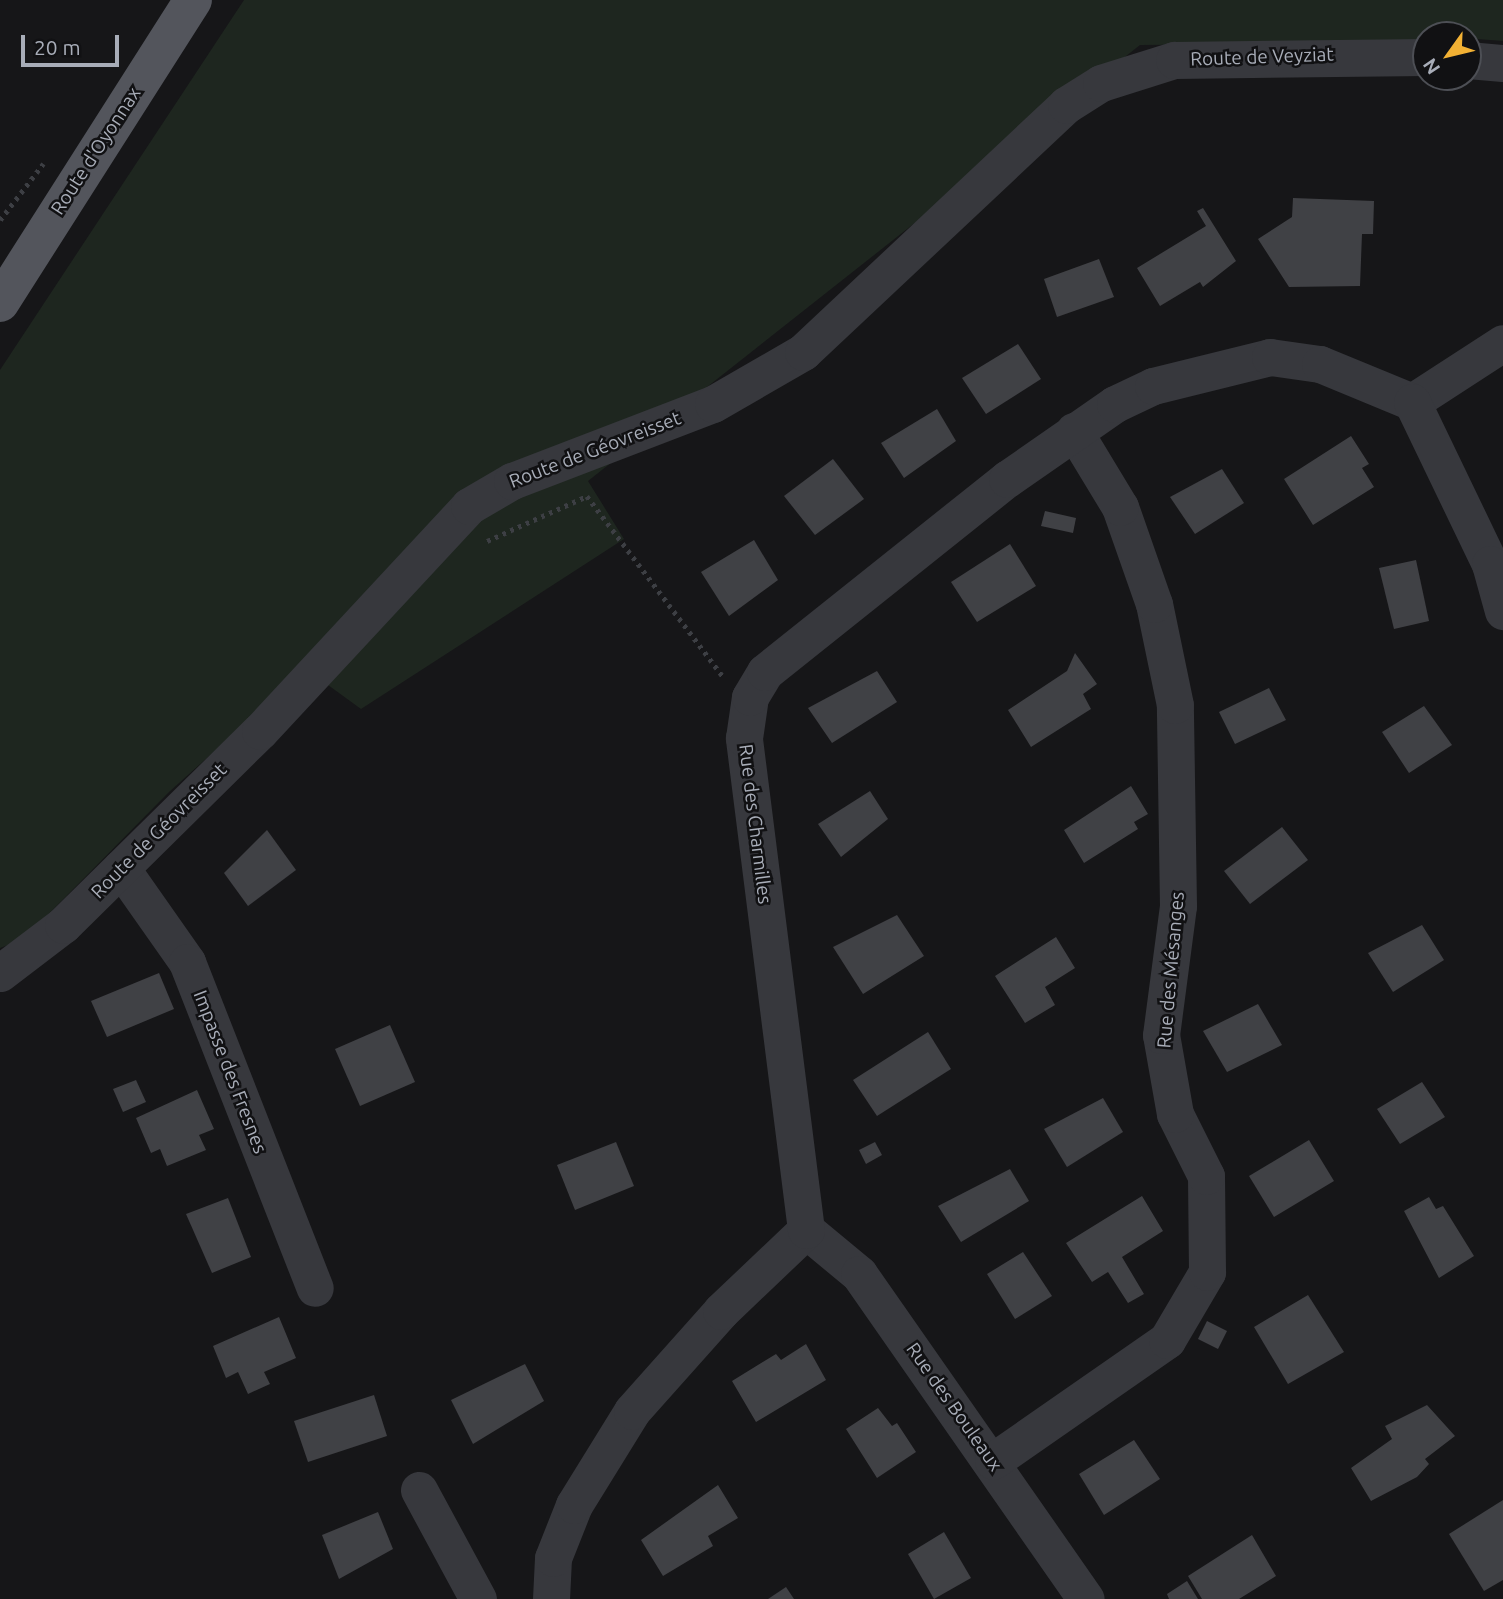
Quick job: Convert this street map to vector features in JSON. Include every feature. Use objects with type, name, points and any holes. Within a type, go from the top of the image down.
[{"type":"main road","name":"Route d'Oyonnax","points":[[0,303],[194,0]]},
{"type":"street","name":"Route de Veyziat","points":[[1101,83],[1208,57],[1412,57]]},
{"type":"street","points":[[1482,61],[1503,63]]},
{"type":"street","name":"Route de Géovreisset","points":[[0,973],[43,944],[260,731],[469,506],[524,476],[713,404],[803,352],[873,292],[1033,132],[1101,83]]},
{"type":"street","points":[[1503,343],[1412,402],[1490,564],[1503,611]]},
{"type":"street","name":"Rue des Charmilles","points":[[806,1230],[744,738],[750,697],[765,671],[1074,431],[1153,386],[1270,358],[1320,364],[1412,402]]},
{"type":"street","name":"Rue des Mésanges","points":[[993,1461],[1167,1340],[1207,1272],[1206,1176],[1175,1114],[1161,1035],[1178,906],[1175,705],[1154,604],[1120,507],[1074,431]]},
{"type":"street","name":"Impasse des Fresnes","points":[[121,868],[187,962],[315,1288]]},
{"type":"street","points":[[551,1599],[553,1558],[570,1514],[632,1411],[721,1311],[806,1230]]},
{"type":"street","name":"Rue des Bouleaux","points":[[806,1230],[859,1275],[993,1461],[1086,1599]]},
{"type":"street","points":[[419,1490],[478,1599]]},
{"type":"path","points":[[477,545],[587,496],[720,675],[750,697]]},
{"type":"shaded area","points":[[244,0],[1503,0],[1503,41],[1482,39],[1482,21],[1412,21],[1412,43],[1140,45],[588,481],[624,539],[361,709],[306,669],[169,792],[24,939],[0,948],[0,370]]},
{"type":"building","points":[[1293,198],[1374,201],[1373,234],[1362,234],[1360,286],[1289,287],[1258,239],[1292,217]]},
{"type":"building","points":[[1203,208],[1236,261],[1203,287],[1200,282],[1160,306],[1137,268],[1206,226],[1197,211]]},
{"type":"building","points":[[1099,259],[1114,297],[1057,317],[1044,279]]},
{"type":"building","points":[[1018,344],[1041,379],[986,414],[962,378]]},
{"type":"building","points":[[937,409],[956,441],[904,478],[881,443]]},
{"type":"building","points":[[1351,436],[1369,464],[1362,468],[1374,487],[1313,525],[1284,479]]},
{"type":"building","points":[[833,459],[864,499],[815,535],[784,496]]},
{"type":"building","points":[[1222,469],[1244,503],[1195,534],[1170,497]]},
{"type":"building","points":[[1045,511],[1076,518],[1073,533],[1041,526]]},
{"type":"building","points":[[754,540],[778,580],[729,616],[701,572]]},
{"type":"building","points":[[1010,544],[1036,586],[977,622],[951,582]]},
{"type":"building","points":[[1416,560],[1429,621],[1394,629],[1379,568]]},
{"type":"building","points":[[1075,653],[1097,684],[1083,694],[1091,709],[1031,747],[1008,710],[1067,671]]},
{"type":"building","points":[[877,671],[897,702],[832,743],[808,708]]},
{"type":"building","points":[[1269,688],[1286,720],[1235,744],[1219,712]]},
{"type":"building","points":[[1424,706],[1452,745],[1409,773],[1382,732]]},
{"type":"building","points":[[1131,786],[1148,814],[1134,822],[1138,829],[1084,863],[1064,830]]},
{"type":"building","points":[[870,791],[888,819],[841,857],[818,824]]},
{"type":"building","points":[[1282,827],[1308,860],[1250,904],[1224,871]]},
{"type":"building","points":[[267,830],[296,870],[248,906],[224,873]]},
{"type":"building","points":[[897,915],[924,956],[863,994],[833,947]]},
{"type":"building","points":[[1422,925],[1444,960],[1393,992],[1368,953]]},
{"type":"building","points":[[1056,937],[1075,968],[1045,987],[1055,1005],[1025,1023],[995,976]]},
{"type":"building","points":[[159,973],[174,1009],[107,1037],[91,1001]]},
{"type":"building","points":[[1258,1004],[1282,1045],[1227,1072],[1203,1031]]},
{"type":"building","points":[[390,1025],[415,1082],[360,1106],[335,1049]]},
{"type":"building","points":[[928,1032],[951,1069],[877,1116],[853,1080]]},
{"type":"building","points":[[136,1080],[146,1102],[123,1112],[113,1089]]},
{"type":"building","points":[[1422,1082],[1445,1117],[1400,1144],[1377,1109]]},
{"type":"building","points":[[197,1090],[214,1129],[199,1135],[206,1150],[167,1166],[160,1149],[151,1153],[136,1118]]},
{"type":"building","points":[[1103,1098],[1123,1132],[1067,1167],[1044,1129]]},
{"type":"building","points":[[1309,1140],[1334,1181],[1274,1217],[1249,1176]]},
{"type":"building","points":[[616,1142],[634,1186],[575,1210],[557,1165]]},
{"type":"building","points":[[875,1142],[882,1155],[866,1164],[859,1150]]},
{"type":"building","points":[[1010,1169],[1029,1201],[961,1242],[938,1206]]},
{"type":"building","points":[[1142,1196],[1163,1231],[1122,1257],[1144,1294],[1128,1303],[1108,1272],[1092,1282],[1066,1243]]},
{"type":"building","points":[[1429,1197],[1436,1209],[1443,1206],[1474,1256],[1439,1278],[1404,1211]]},
{"type":"building","points":[[228,1198],[251,1257],[212,1273],[186,1214]]},
{"type":"building","points":[[1023,1252],[1052,1296],[1015,1319],[987,1274]]},
{"type":"building","points":[[1308,1295],[1344,1352],[1288,1384],[1254,1327]]},
{"type":"building","points":[[279,1317],[296,1358],[264,1372],[270,1384],[248,1394],[238,1372],[226,1378],[213,1346]]},
{"type":"building","points":[[1207,1321],[1227,1331],[1218,1349],[1198,1339]]},
{"type":"building","points":[[806,1344],[826,1380],[756,1422],[732,1381],[776,1354],[781,1360]]},
{"type":"building","points":[[525,1364],[544,1401],[473,1444],[451,1400]]},
{"type":"building","points":[[374,1395],[387,1436],[308,1462],[294,1421]]},
{"type":"building","points":[[1427,1405],[1455,1436],[1425,1459],[1429,1464],[1417,1477],[1371,1501],[1351,1468],[1392,1439],[1385,1426]]},
{"type":"building","points":[[878,1408],[892,1426],[897,1423],[916,1452],[877,1478],[846,1429]]},
{"type":"building","points":[[1134,1440],[1160,1479],[1104,1515],[1079,1474]]},
{"type":"building","points":[[718,1485],[738,1518],[708,1536],[713,1546],[663,1576],[641,1540]]},
{"type":"building","points":[[1503,1500],[1503,1580],[1484,1591],[1449,1534]]},
{"type":"building","points":[[378,1512],[393,1549],[339,1579],[322,1535]]},
{"type":"building","points":[[944,1532],[971,1578],[934,1599],[908,1554]]},
{"type":"building","points":[[1252,1535],[1276,1576],[1239,1599],[1202,1599],[1188,1576]]},
{"type":"building","points":[[1187,1581],[1198,1599],[1169,1599],[1167,1594]]},
{"type":"building","points":[[786,1587],[794,1599],[768,1599]]}]
